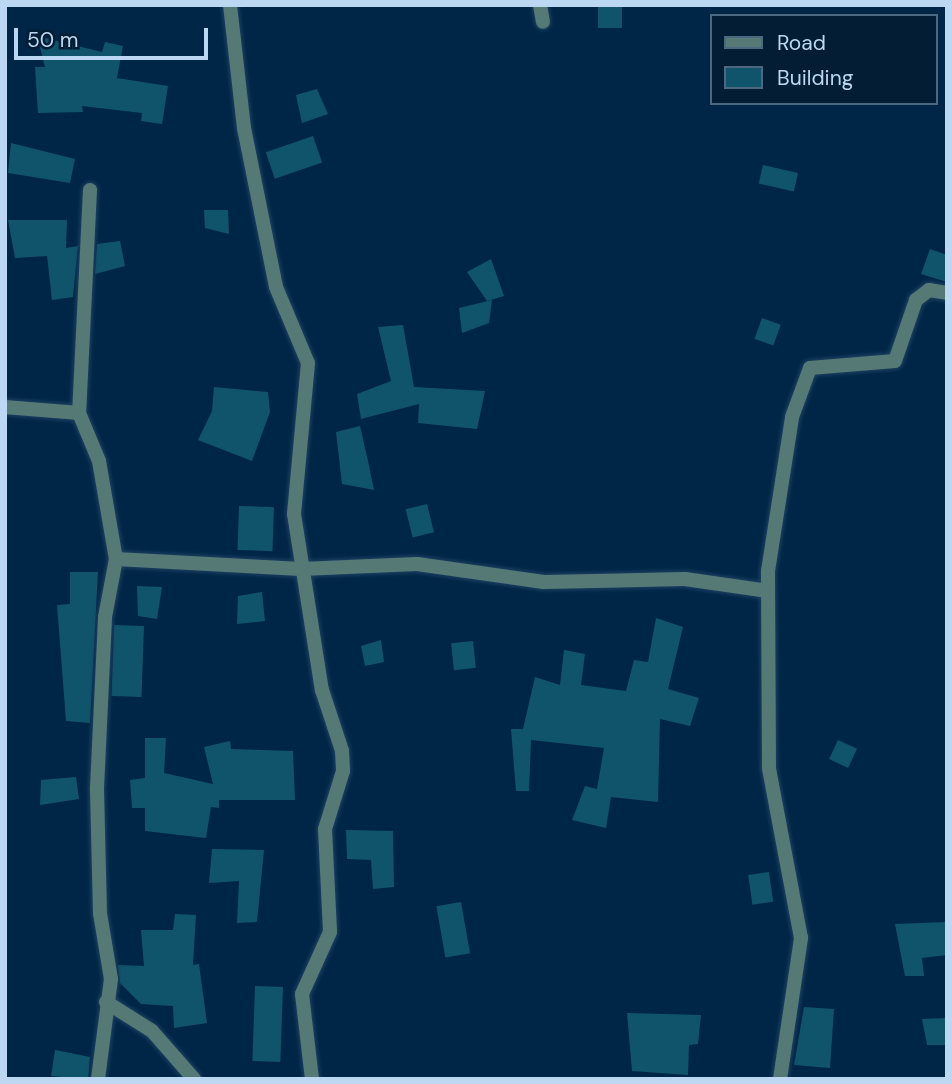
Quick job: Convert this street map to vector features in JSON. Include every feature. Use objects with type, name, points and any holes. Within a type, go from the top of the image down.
[{"type":"street","points":[[230,5],[244,128],[274,276],[307,363],[294,514],[302,569],[343,771],[325,829],[328,947],[302,994],[312,1079]]},
{"type":"street","points":[[540,5],[543,22]]},
{"type":"street","points":[[90,190],[79,413],[99,461],[116,559],[105,617],[97,788],[100,913],[111,979],[98,1079]]},
{"type":"street","points":[[780,1079],[801,938],[769,768],[768,592],[803,377],[830,361],[872,367],[895,361],[916,299],[929,290],[947,293]]},
{"type":"street","points":[[5,407],[79,413]]},
{"type":"street","points":[[116,559],[302,569],[417,564],[544,582],[685,579],[768,592]]},
{"type":"street","points":[[106,1002],[152,1031],[194,1079]]},
{"type":"building","points":[[598,5],[622,5],[622,28],[598,28]]},
{"type":"building","points":[[37,36],[102,52],[105,42],[123,46],[117,78],[168,86],[162,124],[141,121],[142,113],[82,106],[83,112],[38,113],[35,67],[45,67]]},
{"type":"building","points":[[317,89],[328,114],[302,123],[296,95]]},
{"type":"building","points":[[313,136],[322,162],[275,179],[266,152]]},
{"type":"building","points":[[11,143],[75,159],[70,183],[8,173]]},
{"type":"building","points":[[763,165],[798,173],[794,192],[759,184]]},
{"type":"building","points":[[204,210],[228,210],[229,234],[205,228]]},
{"type":"building","points":[[8,220],[67,220],[66,248],[78,246],[73,297],[52,300],[47,256],[15,258]]},
{"type":"building","points":[[120,241],[125,266],[95,274],[97,244]]},
{"type":"building","points":[[930,249],[947,255],[947,282],[921,274]]},
{"type":"building","points":[[491,259],[504,296],[487,301],[467,272]]},
{"type":"building","points":[[492,300],[489,323],[462,333],[459,308]]},
{"type":"building","points":[[762,318],[781,325],[773,346],[754,339]]},
{"type":"building","points":[[403,325],[414,387],[485,391],[477,429],[418,423],[419,404],[361,419],[357,394],[391,381],[378,327]]},
{"type":"building","points":[[214,387],[268,392],[270,412],[252,461],[198,440],[212,411]]},
{"type":"building","points":[[360,426],[374,490],[342,484],[336,432]]},
{"type":"building","points":[[427,504],[434,532],[413,537],[406,509]]},
{"type":"building","points":[[239,506],[274,507],[272,551],[237,550]]},
{"type":"building","points":[[70,572],[98,572],[90,723],[66,721],[57,605],[70,604]]},
{"type":"building","points":[[137,586],[162,587],[157,619],[138,616]]},
{"type":"building","points":[[262,592],[265,621],[237,624],[238,596]]},
{"type":"building","points":[[656,618],[683,627],[668,689],[699,698],[690,726],[660,719],[658,802],[611,797],[606,828],[572,820],[585,786],[597,789],[604,748],[531,740],[529,791],[516,791],[511,729],[523,729],[535,677],[560,685],[564,650],[585,654],[581,685],[626,691],[634,660],[648,662]]},
{"type":"building","points":[[114,625],[144,626],[142,697],[112,696]]},
{"type":"building","points":[[381,640],[384,662],[365,666],[361,646]]},
{"type":"building","points":[[473,641],[476,668],[454,670],[451,643]]},
{"type":"building","points":[[145,738],[166,738],[164,773],[213,784],[204,747],[230,741],[231,749],[293,751],[295,800],[219,800],[219,808],[211,807],[206,838],[145,831],[145,808],[132,808],[130,780],[145,778]]},
{"type":"building","points":[[838,740],[857,749],[848,768],[829,759]]},
{"type":"building","points":[[76,777],[79,799],[40,805],[41,780]]},
{"type":"building","points":[[346,830],[393,831],[394,887],[373,889],[371,860],[347,859]]},
{"type":"building","points":[[212,849],[264,850],[257,922],[237,923],[239,881],[209,883]]},
{"type":"building","points":[[769,872],[773,902],[752,905],[748,875]]},
{"type":"building","points":[[461,902],[470,953],[445,958],[436,906]]},
{"type":"building","points":[[175,914],[196,915],[193,965],[199,964],[207,1023],[174,1028],[173,1006],[141,1004],[120,983],[118,965],[144,966],[141,930],[173,930]]},
{"type":"building","points":[[947,922],[947,955],[922,958],[924,976],[905,976],[895,924]]},
{"type":"building","points":[[255,986],[283,987],[280,1062],[252,1061]]},
{"type":"building","points":[[804,1007],[834,1009],[830,1068],[794,1065]]},
{"type":"building","points":[[627,1013],[701,1015],[698,1044],[689,1045],[688,1075],[632,1071]]},
{"type":"building","points":[[947,1018],[947,1045],[927,1045],[922,1019]]},
{"type":"building","points":[[55,1050],[90,1057],[88,1079],[51,1076]]}]
